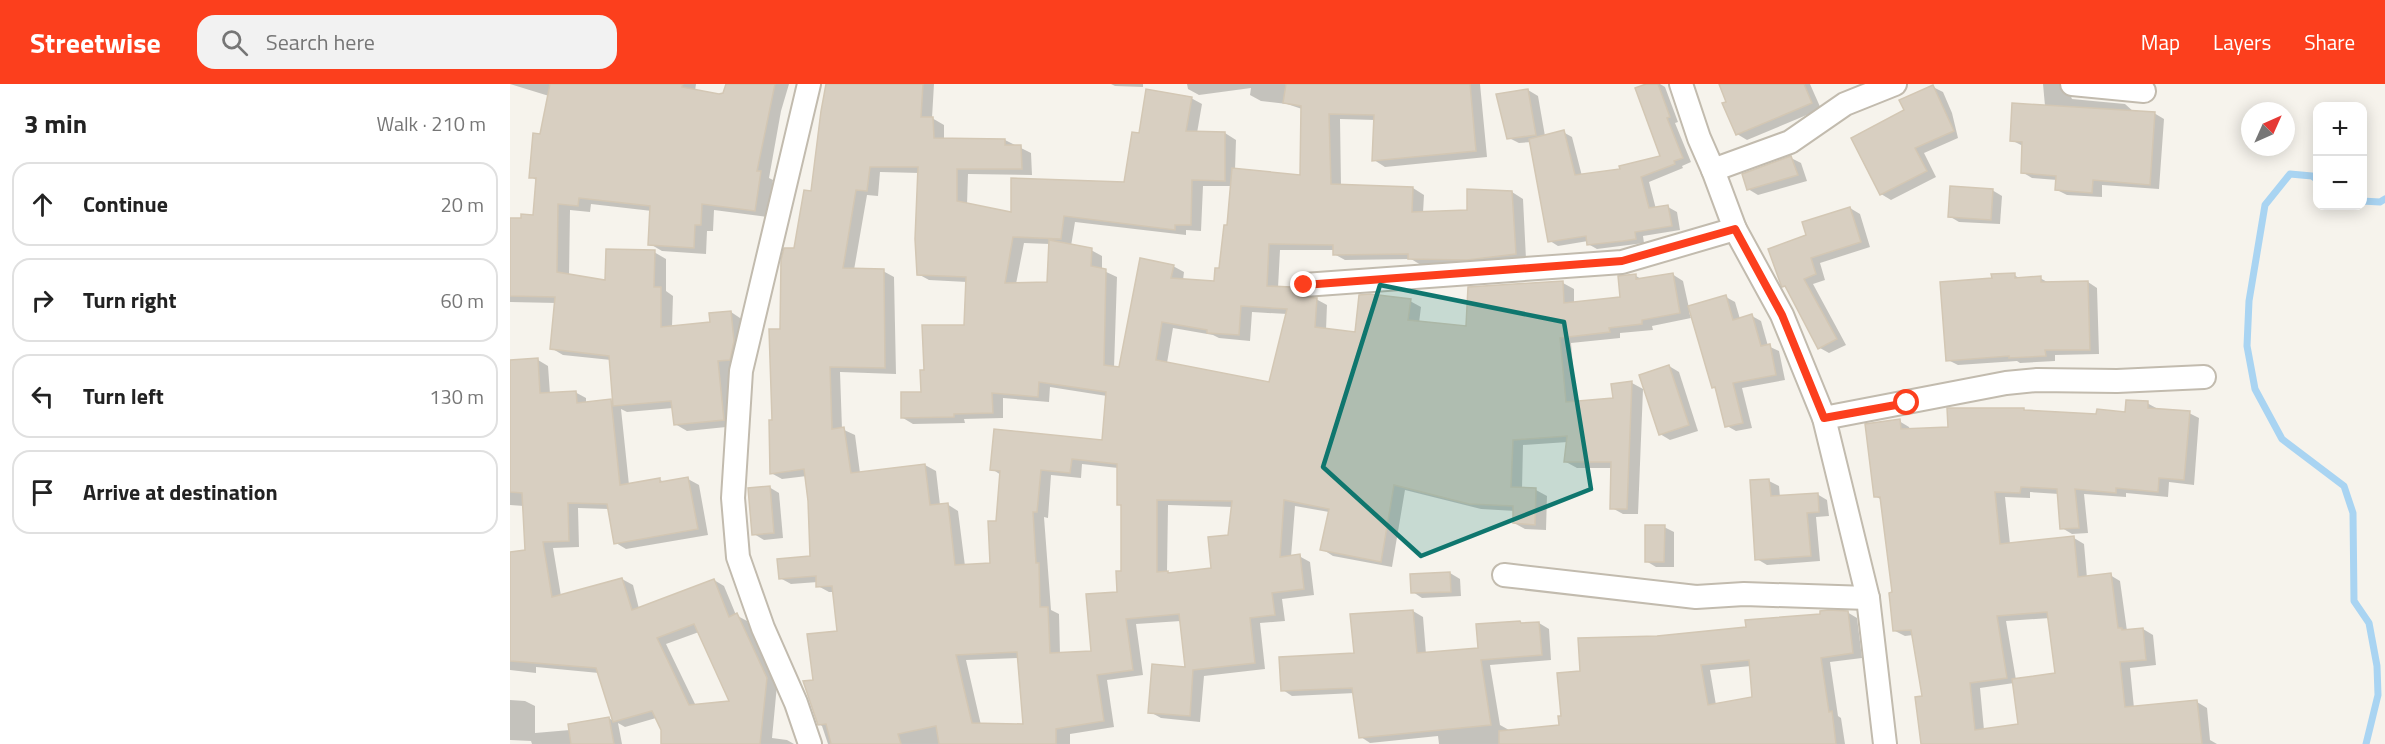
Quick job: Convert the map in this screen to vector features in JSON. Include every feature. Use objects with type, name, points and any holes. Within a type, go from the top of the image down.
[{"type":"street","points":[[809,84],[741,370],[733,498],[738,557],[763,628],[796,703],[810,744]]},
{"type":"street","points":[[1681,84],[1698,138],[1713,170],[1735,229],[1782,315],[1824,418],[1868,598],[1885,744]]},
{"type":"street","points":[[1713,170],[1791,142],[1845,104],[1895,84]]},
{"type":"street","points":[[2072,84],[2144,91]]},
{"type":"street","points":[[1304,285],[1622,261],[1735,229]]},
{"type":"street","points":[[1824,418],[2006,383],[2037,380],[2117,381],[2204,377]]},
{"type":"street","points":[[1504,575],[1696,597],[1744,594],[1868,598]]},
{"type":"highlighted area","points":[[1380,285],[1564,322],[1591,489],[1421,556],[1323,467]]},
{"type":"building","points":[[550,84],[683,84],[682,87],[719,94],[723,93],[726,84],[775,84],[757,171],[761,171],[755,211],[702,204],[701,225],[695,225],[694,248],[648,245],[650,206],[579,198],[578,206],[558,204],[557,272],[605,280],[606,249],[655,250],[654,287],[661,287],[661,327],[710,322],[709,313],[731,311],[734,341],[730,360],[718,361],[724,420],[674,425],[671,401],[613,406],[609,356],[550,349],[555,297],[510,296],[510,218],[521,218],[521,214],[533,215],[536,178],[529,178],[533,133],[540,134]]},
{"type":"building","points":[[826,84],[923,84],[921,117],[933,117],[934,138],[1005,139],[1005,145],[1021,145],[1022,169],[957,169],[957,201],[1011,212],[1011,178],[1124,182],[1132,132],[1139,133],[1146,89],[1192,97],[1186,131],[1225,132],[1225,181],[1192,180],[1191,225],[1175,225],[1175,230],[1064,216],[1061,239],[1013,237],[1005,283],[1047,282],[1049,240],[1092,248],[1091,266],[1106,269],[1104,365],[1119,367],[1140,258],[1174,265],[1171,278],[1214,281],[1215,268],[1219,268],[1224,225],[1227,225],[1232,168],[1300,175],[1301,106],[1283,103],[1286,84],[1470,84],[1476,151],[1372,161],[1374,115],[1329,114],[1331,184],[1413,187],[1412,212],[1467,210],[1467,189],[1512,191],[1516,254],[1467,260],[1408,259],[1408,254],[1333,255],[1333,245],[1269,244],[1267,286],[1291,287],[1293,293],[1299,297],[1317,298],[1315,327],[1355,332],[1359,295],[1370,294],[1411,299],[1408,320],[1466,326],[1468,287],[1563,281],[1564,303],[1620,297],[1618,276],[1636,274],[1636,279],[1673,273],[1680,313],[1642,320],[1642,324],[1609,328],[1610,332],[1560,338],[1566,402],[1613,398],[1611,384],[1632,381],[1627,509],[1610,509],[1611,462],[1564,462],[1567,436],[1513,440],[1511,487],[1536,488],[1535,525],[1513,523],[1513,506],[1469,504],[1394,485],[1381,562],[1320,550],[1329,509],[1284,500],[1280,557],[1300,554],[1304,589],[1272,593],[1275,615],[1250,618],[1255,663],[1193,670],[1190,716],[1148,713],[1152,664],[1185,667],[1179,614],[1126,619],[1133,670],[1097,675],[1104,721],[1056,729],[1056,744],[939,744],[936,726],[898,734],[901,744],[831,744],[826,724],[818,725],[803,681],[813,680],[807,634],[837,631],[832,586],[816,587],[816,576],[779,579],[777,559],[810,556],[808,501],[804,469],[770,474],[769,420],[772,420],[769,329],[780,329],[781,260],[784,248],[794,248],[804,190],[811,191]],"holes":[[[870,167],[918,167],[915,239],[917,275],[966,277],[964,325],[922,325],[924,370],[920,370],[921,392],[901,392],[901,418],[954,417],[954,414],[993,413],[992,393],[1038,397],[1039,382],[1106,392],[1102,440],[994,429],[990,470],[1000,471],[996,521],[988,521],[990,563],[955,565],[948,503],[930,505],[925,464],[851,473],[844,427],[832,429],[830,367],[885,368],[884,269],[843,268],[856,190],[867,191]],[[1241,306],[1287,309],[1269,382],[1156,360],[1162,322],[1207,330],[1207,333],[1239,335]],[[1072,459],[1117,464],[1117,505],[1121,505],[1121,571],[1116,571],[1117,592],[1086,594],[1091,651],[1050,653],[1048,607],[1040,607],[1039,563],[1036,563],[1033,512],[1037,512],[1041,470],[1070,473]],[[1157,500],[1232,501],[1228,535],[1208,537],[1211,568],[1168,573],[1168,571],[1157,572]],[[1017,652],[1023,724],[972,723],[956,655]]]},
{"type":"building","points":[[1646,84],[1658,84],[1670,117],[1667,118],[1683,158],[1674,161],[1675,164],[1641,177],[1649,208],[1668,205],[1672,226],[1635,232],[1636,239],[1623,241],[1587,245],[1586,236],[1548,242],[1529,139],[1564,130],[1575,175],[1620,169],[1619,166],[1660,156],[1635,88]]},
{"type":"building","points":[[1719,84],[1804,84],[1812,103],[1736,135],[1722,103],[1726,102]]},
{"type":"building","points":[[1933,85],[1954,131],[1915,148],[1927,171],[1880,195],[1851,138],[1904,110],[1899,100]]},
{"type":"building","points":[[1528,89],[1536,135],[1507,139],[1496,94]]},
{"type":"building","points":[[2012,103],[2155,112],[2150,185],[2093,180],[2092,193],[2055,190],[2056,176],[2021,173],[2022,142],[2010,141]]},
{"type":"building","points":[[1791,156],[1798,175],[1747,190],[1742,174]]},
{"type":"building","points":[[1950,186],[1993,189],[1991,220],[1948,217]]},
{"type":"building","points":[[1850,207],[1861,242],[1811,258],[1816,274],[1804,279],[1837,339],[1818,349],[1785,286],[1782,287],[1768,249],[1806,235],[1802,222]]},
{"type":"building","points":[[2015,273],[2015,278],[2041,276],[2041,282],[2088,281],[2090,350],[2045,350],[2046,356],[2009,358],[2009,356],[1946,361],[1940,282],[1992,278],[1991,274]]},
{"type":"building","points":[[1726,295],[1733,320],[1752,314],[1761,346],[1770,344],[1776,375],[1733,383],[1743,423],[1725,427],[1715,387],[1712,388],[1688,306]]},
{"type":"building","points":[[538,358],[540,393],[576,391],[577,403],[611,399],[620,485],[660,478],[660,482],[688,477],[698,529],[614,544],[607,504],[568,503],[569,541],[543,542],[552,597],[622,578],[632,610],[714,579],[729,617],[737,613],[767,678],[760,744],[661,744],[661,730],[652,711],[613,722],[596,668],[510,661],[510,552],[525,550],[522,493],[510,492],[510,360]],"holes":[[[694,624],[729,701],[689,705],[657,638]]]},
{"type":"building","points":[[1669,365],[1689,425],[1659,435],[1639,375]]},
{"type":"building","points":[[2126,400],[2148,401],[2148,408],[2190,411],[2184,480],[2159,478],[2158,492],[2116,488],[2116,493],[2075,489],[2079,528],[2060,529],[2057,489],[2021,487],[2020,493],[1995,492],[2000,544],[2074,536],[2078,577],[2111,573],[2118,628],[2122,630],[2143,628],[2146,660],[2120,662],[2125,707],[2197,700],[2202,744],[1921,744],[1915,697],[1922,696],[1911,630],[1893,631],[1889,593],[1892,592],[1880,497],[1874,497],[1865,424],[1900,419],[1901,429],[1948,427],[1947,408],[2024,408],[2024,410],[2096,414],[2097,409],[2125,412]],"holes":[[[2047,612],[2055,673],[2012,679],[2018,724],[1975,730],[1970,683],[2007,678],[1997,616]]]},
{"type":"building","points":[[1769,479],[1771,496],[1818,493],[1819,512],[1807,513],[1811,556],[1755,560],[1750,480]]},
{"type":"building","points":[[770,486],[774,533],[752,535],[748,488]]},
{"type":"building","points":[[1645,525],[1665,525],[1664,562],[1645,562]]},
{"type":"building","points":[[1450,572],[1451,592],[1411,593],[1410,574]]},
{"type":"building","points":[[1413,610],[1417,653],[1478,648],[1476,624],[1539,622],[1542,655],[1481,660],[1491,725],[1359,738],[1352,688],[1281,691],[1279,657],[1354,653],[1350,614]]},
{"type":"building","points":[[1820,611],[1848,611],[1853,653],[1821,658],[1836,744],[1499,744],[1499,731],[1559,725],[1558,716],[1561,716],[1557,673],[1580,671],[1578,638],[1657,636],[1746,627],[1745,620],[1820,614]],"holes":[[[1749,660],[1752,697],[1708,705],[1701,665]]]},
{"type":"building","points":[[609,717],[614,744],[571,744],[568,724]]},
{"type":"waterway","points":[[2313,177],[2290,174],[2265,205],[2249,301],[2247,346],[2255,389],[2282,439],[2344,486],[2353,513],[2354,601],[2369,623],[2377,666],[2378,695],[2366,744]]},
{"type":"waterway","points":[[2367,201],[2380,202],[2385,199]]},
{"type":"route","points":[[1304,285],[1580,266],[1622,261],[1735,229],[1782,315],[1824,418],[1907,403]]}]
